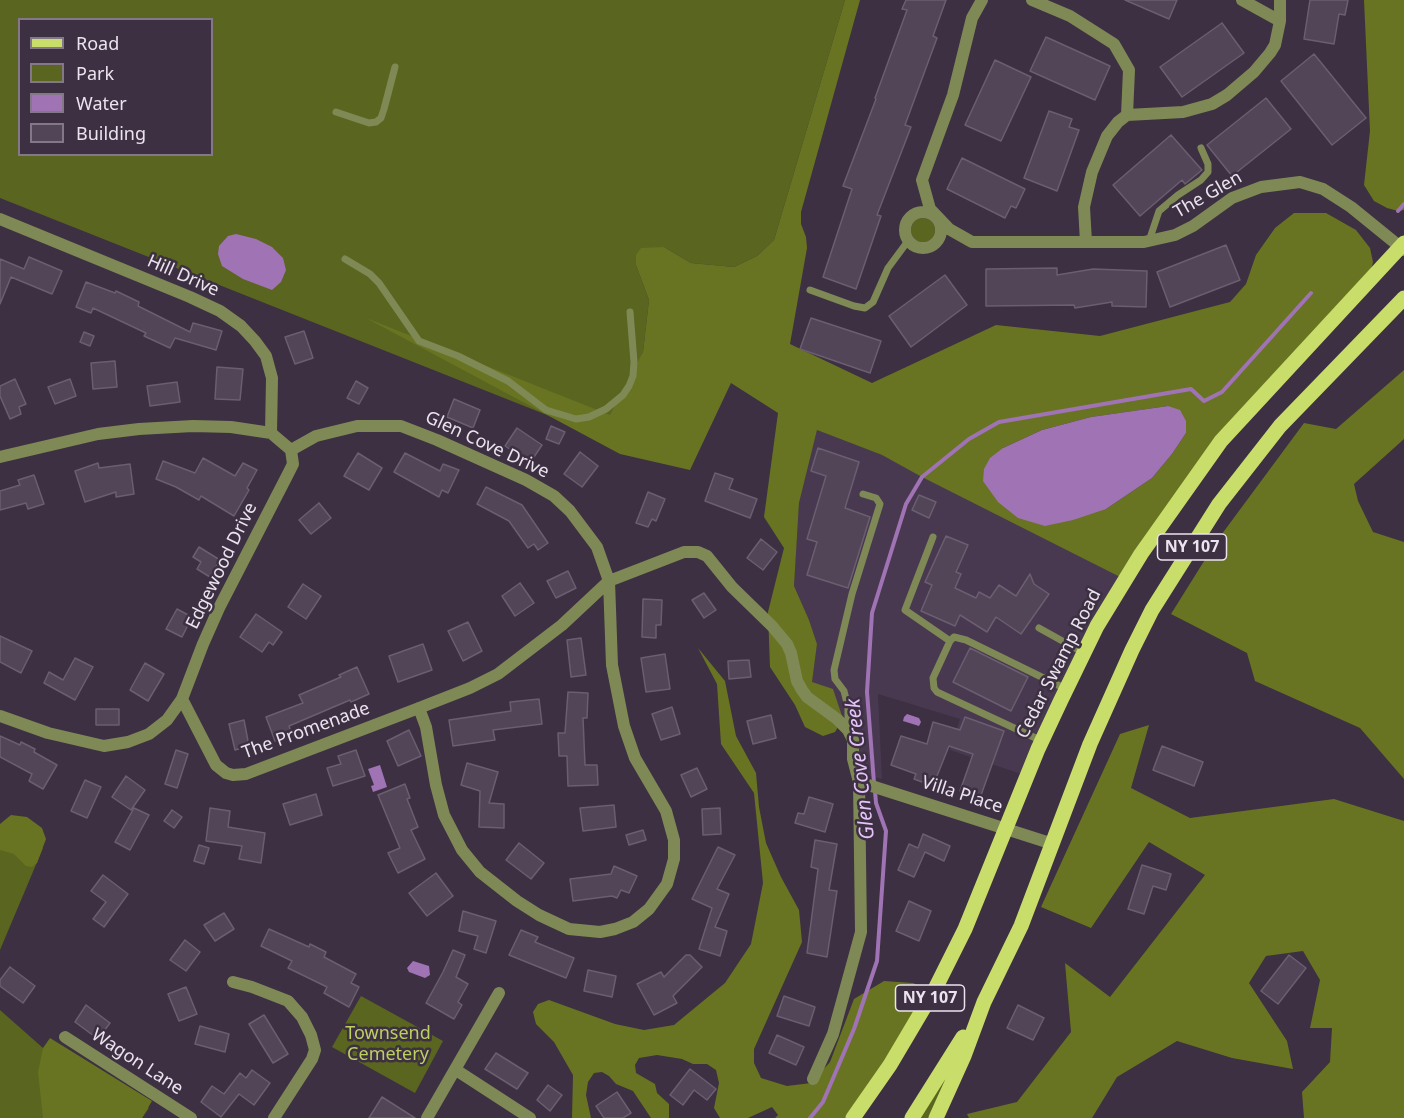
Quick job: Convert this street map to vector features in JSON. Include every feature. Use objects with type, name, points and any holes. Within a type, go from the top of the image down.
[{"type":"main road","name":"Cedar Swamp Road","points":[[890,1065],[935,989],[965,929],[1042,741],[1084,652],[1097,626],[1141,554],[1221,441],[1403,247]]},
{"type":"main road","name":"NY 107","points":[[936,1118],[964,1056],[984,1002],[1021,926],[1090,744],[1152,610],[1219,504],[1280,426],[1404,298]]},
{"type":"main road","points":[[912,1118],[984,1002]]},
{"type":"main road","name":"NY 107","points":[[865,1118],[886,1090],[890,1065]]},
{"type":"main road","points":[[853,1118],[890,1065]]},
{"type":"street","name":"The Glen","points":[[982,0],[972,18],[953,95],[922,180],[930,209],[949,229],[972,243],[1149,241],[1193,226],[1232,198],[1260,187],[1300,183],[1323,189],[1351,207],[1403,247]]},
{"type":"street","points":[[1032,0],[1070,16],[1114,44],[1129,70],[1127,115]]},
{"type":"street","points":[[1242,0],[1280,21]]},
{"type":"street","points":[[1086,242],[1083,217],[1092,172],[1107,136],[1118,122],[1127,115],[1183,111],[1212,104],[1227,95],[1254,72],[1275,45],[1280,21],[1280,0]]},
{"type":"street","points":[[927,212],[938,218],[942,229],[935,245],[930,248],[918,248],[908,241],[905,229],[914,214],[927,212]]},
{"type":"street","name":"Hill Drive","points":[[0,219],[190,297],[220,311],[241,326],[266,356],[272,378],[271,433]]},
{"type":"street","points":[[0,458],[98,434],[193,426],[271,433],[291,450]]},
{"type":"street","name":"Glen Cove Drive","points":[[291,450],[316,436],[357,426],[401,426],[526,480],[554,496],[570,511],[597,547],[609,581],[612,665],[624,726],[635,758],[666,811],[674,840],[674,859],[667,884],[649,909],[633,922],[615,929],[580,932],[539,915],[517,902],[480,872],[462,850],[444,815],[426,727],[419,708]]},
{"type":"street","name":"Edgewood Drive","points":[[182,699],[219,608],[288,474],[292,464],[291,450]]},
{"type":"street","points":[[609,581],[684,552],[698,552],[707,556],[732,587],[787,644],[791,652],[796,681],[807,697],[848,730],[853,740],[853,759],[862,783],[861,932],[833,1034],[813,1080]]},
{"type":"street","name":"The Promenade","points":[[182,699],[216,765],[226,773],[233,775],[261,769],[470,688],[498,674],[562,625],[609,581]]},
{"type":"street","points":[[0,716],[48,733],[104,746],[128,742],[149,734],[167,720],[182,699]]},
{"type":"street","name":"Villa Place","points":[[862,783],[1053,844]]},
{"type":"street","points":[[233,982],[288,1001],[302,1017],[311,1035],[315,1050],[312,1059],[274,1118]]},
{"type":"street","points":[[427,1118],[499,993]]},
{"type":"street","name":"Wagon Lane","points":[[65,1037],[190,1118]]},
{"type":"street","points":[[456,1070],[530,1118]]},
{"type":"lane","points":[[336,112],[369,123],[376,122],[381,118],[395,67]]},
{"type":"lane","points":[[1149,241],[1159,211],[1201,180],[1208,172],[1208,164],[1201,148]]},
{"type":"lane","points":[[810,290],[865,308],[873,302],[888,268],[908,241]]},
{"type":"lane","points":[[345,259],[370,274],[379,283],[419,341],[458,356],[508,381],[546,410],[576,419],[589,417],[606,410],[623,395],[629,386],[633,376],[634,362],[630,312]]},
{"type":"lane","points":[[848,730],[848,707],[844,691],[835,679],[834,670],[852,594],[880,504],[876,498],[863,494]]},
{"type":"lane","points":[[933,537],[905,610],[950,641]]},
{"type":"lane","points":[[1039,628],[1084,652]]},
{"type":"lane","points":[[1042,741],[937,692],[933,678],[950,641],[954,637],[966,640],[1066,689]]},
{"type":"shaded area","points":[[817,430],[882,455],[1122,578],[1027,776],[950,750],[960,719],[878,694],[882,779],[865,775],[853,736],[812,682],[817,644],[794,586],[799,503]]},
{"type":"green space","points":[[0,0],[845,0],[774,240],[757,256],[734,267],[691,263],[664,247],[636,265],[649,300],[643,352],[625,446],[0,198]]},
{"type":"green space","points":[[845,0],[860,0],[801,212],[801,224],[807,248],[790,344],[872,383],[996,325],[1100,336],[1230,302],[1246,284],[1256,255],[1275,228],[1294,213],[1326,213],[1356,230],[1370,248],[1373,262],[1368,282],[1221,441],[1122,578],[882,455],[817,430],[799,503],[794,586],[817,644],[812,682],[833,689],[843,719],[835,732],[823,736],[805,727],[795,705],[770,667],[768,612],[784,548],[764,517],[778,413],[731,383],[690,470],[620,454],[366,318],[610,415],[643,352],[649,300],[636,265],[636,255],[641,248],[664,247],[691,263],[734,267],[757,256],[774,240]],"holes":[[[1168,406],[1186,433],[1152,478],[1106,509],[1003,448],[1042,430],[1091,417]]]},
{"type":"green space","points":[[1364,0],[1404,0],[1404,210],[1387,208],[1374,201],[1364,185],[1370,131]]},
{"type":"green space","points":[[923,218],[928,219],[934,225],[934,235],[928,241],[923,242],[918,241],[912,235],[911,230],[912,225],[918,219]]},
{"type":"green space","points":[[1404,370],[1404,439],[1354,484],[1358,501],[1373,532],[1404,542],[1404,779],[1360,728],[1255,681],[1247,653],[1171,614],[1216,542],[1304,423],[1336,429]]},
{"type":"green space","points":[[698,648],[725,681],[736,736],[756,773],[759,807],[766,843],[799,910],[802,942],[754,1049],[754,1063],[761,1078],[787,1086],[811,1083],[830,1062],[854,999],[884,981],[913,983],[936,993],[854,1118],[775,1118],[778,1115],[772,1107],[748,1118],[720,1118],[714,1108],[719,1083],[716,1070],[707,1064],[693,1064],[682,1059],[657,1055],[639,1058],[635,1065],[636,1073],[655,1084],[657,1093],[669,1104],[669,1118],[651,1118],[633,1091],[616,1084],[602,1072],[594,1073],[588,1082],[586,1095],[591,1118],[572,1118],[573,1075],[554,1042],[536,1024],[533,1012],[538,1004],[549,1000],[615,1024],[644,1030],[674,1025],[725,983],[751,944],[763,883],[754,793],[721,744],[717,684]]},
{"type":"green space","points":[[1149,725],[1131,788],[1190,818],[1334,799],[1404,821],[1404,1118],[1304,1118],[1302,1092],[1330,1062],[1332,1028],[1310,1028],[1320,980],[1303,951],[1266,956],[1249,983],[1287,1041],[1293,1069],[1232,1058],[1177,1041],[1117,1077],[1092,1118],[969,1118],[967,1114],[1017,1102],[1071,1032],[1065,963],[1110,997],[1205,875],[1149,842],[1091,928],[1041,907],[1120,734]]},
{"type":"green space","points":[[11,815],[27,817],[42,828],[46,839],[37,863],[32,867],[26,866],[14,854],[0,850],[0,824]]},
{"type":"green space","points":[[0,827],[43,848],[0,950]]},
{"type":"green space","name":"Townsend Cemetery","points":[[361,996],[443,1041],[415,1093],[332,1047]]},
{"type":"green space","points":[[0,1010],[43,1048],[149,1108],[142,1118],[0,1118]]},
{"type":"green space","points":[[50,1038],[152,1101],[142,1118],[43,1118],[38,1072],[43,1048]]},
{"type":"green space","points":[[958,1055],[933,1118],[913,1118]]},
{"type":"water","points":[[236,234],[256,239],[272,247],[283,258],[286,270],[281,282],[272,290],[243,279],[222,266],[218,254],[219,246],[228,236]]},
{"type":"water","points":[[1168,406],[1180,410],[1186,421],[1186,433],[1152,478],[1106,509],[1045,526],[1018,518],[998,502],[983,481],[984,469],[990,458],[1003,448],[1042,430],[1091,417]]},
{"type":"water","points":[[907,714],[919,718],[921,722],[919,726],[903,721]]},
{"type":"water","points":[[380,765],[387,787],[373,792],[371,786],[374,785],[368,769]]},
{"type":"water","points":[[413,961],[429,966],[430,975],[425,978],[409,972],[407,968]]},
{"type":"building","points":[[906,0],[946,0],[933,36],[937,38],[905,125],[911,127],[877,215],[881,216],[856,289],[823,277],[852,189],[843,186],[907,10],[902,9]]},
{"type":"building","points":[[1125,0],[1177,0],[1169,19]]},
{"type":"building","points":[[1310,0],[1348,0],[1345,15],[1339,14],[1334,44],[1304,39]]},
{"type":"building","points":[[1222,23],[1244,53],[1182,97],[1160,67]]},
{"type":"building","points":[[1046,37],[1110,66],[1095,100],[1030,71]]},
{"type":"building","points":[[1314,54],[1366,118],[1332,145],[1281,81]]},
{"type":"building","points":[[995,60],[1031,77],[1001,141],[965,125]]},
{"type":"building","points":[[1266,98],[1291,129],[1232,176],[1207,145]]},
{"type":"building","points":[[1049,111],[1072,119],[1069,127],[1079,130],[1057,191],[1024,178]]},
{"type":"building","points":[[1171,135],[1202,170],[1185,184],[1182,180],[1140,216],[1113,185]]},
{"type":"building","points":[[962,158],[1025,189],[1016,208],[1011,206],[1005,218],[947,189]]},
{"type":"building","points":[[1226,245],[1240,280],[1170,307],[1157,272]]},
{"type":"building","points":[[29,257],[62,271],[52,294],[11,277],[0,304],[0,259],[24,269]]},
{"type":"building","points":[[1057,268],[1057,275],[1093,269],[1147,271],[1146,307],[1112,306],[1112,302],[1075,308],[1074,305],[986,306],[986,269]]},
{"type":"building","points":[[945,275],[967,305],[911,347],[889,316]]},
{"type":"building","points":[[86,282],[115,293],[116,291],[139,302],[138,306],[190,332],[193,323],[222,331],[216,350],[175,338],[170,348],[144,336],[146,333],[93,308],[91,313],[76,307]]},
{"type":"building","points":[[811,318],[881,341],[870,373],[800,349]]},
{"type":"building","points":[[304,331],[313,358],[295,364],[285,337]]},
{"type":"building","points":[[84,332],[94,336],[90,346],[80,342]]},
{"type":"building","points":[[115,361],[117,387],[93,389],[91,363]]},
{"type":"building","points":[[217,367],[243,369],[240,400],[215,399]]},
{"type":"building","points":[[15,379],[26,404],[19,407],[21,414],[10,419],[0,396],[0,386]]},
{"type":"building","points":[[70,379],[76,396],[55,404],[48,387]]},
{"type":"building","points":[[356,381],[368,388],[359,404],[347,398]]},
{"type":"building","points":[[177,382],[180,402],[150,406],[147,386]]},
{"type":"building","points":[[454,399],[480,410],[473,428],[447,417]]},
{"type":"building","points":[[551,426],[565,432],[559,444],[546,439]]},
{"type":"building","points":[[517,428],[542,445],[530,463],[505,446]]},
{"type":"building","points":[[818,448],[859,462],[845,508],[870,517],[848,588],[807,575],[817,542],[807,539],[826,476],[811,471]]},
{"type":"building","points":[[580,452],[598,466],[582,487],[564,474]]},
{"type":"building","points":[[358,453],[382,468],[369,490],[344,476]]},
{"type":"building","points":[[405,453],[440,471],[443,464],[459,470],[448,493],[442,490],[439,497],[394,472]]},
{"type":"building","points":[[203,458],[235,476],[243,463],[257,470],[234,516],[201,496],[199,500],[156,479],[163,461],[195,473]]},
{"type":"building","points":[[98,463],[99,468],[130,464],[134,494],[116,497],[116,492],[85,502],[75,471]]},
{"type":"building","points":[[715,473],[733,479],[729,489],[757,499],[750,518],[705,501]]},
{"type":"building","points":[[34,475],[44,504],[28,509],[26,503],[0,510],[0,491],[20,485],[18,480]]},
{"type":"building","points":[[486,487],[522,505],[548,543],[538,550],[534,544],[528,548],[509,521],[477,504]]},
{"type":"building","points":[[648,492],[665,499],[656,521],[652,519],[648,527],[636,523]]},
{"type":"building","points":[[919,495],[936,502],[929,518],[912,510]]},
{"type":"building","points":[[319,503],[331,518],[311,534],[299,520]]},
{"type":"building","points":[[946,536],[968,545],[956,572],[961,574],[955,588],[976,598],[979,592],[990,598],[999,585],[1016,596],[1030,574],[1034,584],[1049,594],[1021,634],[996,617],[987,632],[960,615],[955,626],[921,611],[932,585],[925,582]]},
{"type":"building","points":[[761,539],[777,552],[763,570],[747,558]]},
{"type":"building","points":[[199,547],[220,560],[210,577],[197,569],[201,562],[193,557]]},
{"type":"building","points":[[568,571],[576,588],[556,598],[547,581]]},
{"type":"building","points":[[520,583],[534,603],[515,616],[502,596]]},
{"type":"building","points":[[303,584],[321,596],[306,619],[288,607]]},
{"type":"building","points":[[704,593],[716,610],[704,618],[692,600]]},
{"type":"building","points":[[643,599],[662,600],[661,625],[656,625],[656,638],[642,637]]},
{"type":"building","points":[[177,609],[192,617],[182,637],[166,629]]},
{"type":"building","points":[[256,614],[282,632],[273,645],[269,642],[262,652],[240,637]]},
{"type":"building","points":[[468,622],[482,651],[463,661],[448,631]]},
{"type":"building","points":[[0,636],[32,651],[21,673],[0,662]]},
{"type":"building","points":[[581,638],[586,675],[571,677],[567,640]]},
{"type":"building","points":[[423,644],[432,670],[398,682],[389,656]]},
{"type":"building","points":[[970,648],[1028,677],[1011,711],[953,682]]},
{"type":"building","points":[[665,654],[670,689],[646,692],[641,658]]},
{"type":"building","points":[[75,658],[93,667],[75,700],[44,683],[49,672],[63,680]]},
{"type":"building","points":[[749,660],[751,677],[729,679],[728,661]]},
{"type":"building","points":[[145,663],[164,674],[148,701],[130,690]]},
{"type":"building","points":[[357,667],[369,694],[289,726],[292,735],[275,741],[266,717],[303,703],[299,695],[341,677],[339,675]]},
{"type":"building","points":[[568,692],[588,693],[587,718],[583,718],[585,765],[597,765],[598,785],[568,786],[567,756],[559,756],[558,733],[565,733]]},
{"type":"building","points":[[539,699],[542,724],[493,730],[495,740],[453,746],[449,720],[511,711],[510,702]]},
{"type":"building","points":[[672,707],[680,734],[661,740],[652,714]]},
{"type":"building","points":[[96,709],[119,709],[119,725],[96,725]]},
{"type":"building","points":[[771,715],[776,738],[753,744],[747,721]]},
{"type":"building","points":[[965,717],[1004,731],[980,798],[960,791],[973,754],[949,746],[933,786],[914,779],[916,774],[891,765],[901,736],[927,744],[933,722],[960,730]]},
{"type":"building","points":[[244,720],[249,746],[235,750],[229,724]]},
{"type":"building","points":[[409,730],[421,756],[398,766],[387,741]]},
{"type":"building","points":[[0,736],[35,749],[34,752],[57,765],[43,789],[29,781],[32,774],[0,757]]},
{"type":"building","points":[[1162,746],[1203,762],[1194,786],[1153,770]]},
{"type":"building","points":[[176,750],[188,754],[177,788],[165,784]]},
{"type":"building","points":[[356,750],[365,776],[333,786],[327,768],[341,764],[338,756]]},
{"type":"building","points":[[467,763],[498,772],[489,803],[504,804],[504,828],[479,827],[480,791],[461,785]]},
{"type":"building","points":[[697,768],[707,789],[691,797],[681,775]]},
{"type":"building","points":[[126,776],[145,790],[131,810],[112,797]]},
{"type":"building","points":[[85,780],[101,787],[87,818],[71,811]]},
{"type":"building","points":[[405,784],[410,798],[407,799],[418,827],[411,830],[425,859],[398,873],[388,853],[400,848],[378,795]]},
{"type":"building","points":[[316,794],[322,815],[290,825],[283,804]]},
{"type":"building","points":[[809,797],[833,804],[825,832],[795,823],[798,813],[804,814]]},
{"type":"building","points":[[614,805],[616,827],[583,831],[580,808]]},
{"type":"building","points":[[134,808],[149,815],[130,850],[115,842]]},
{"type":"building","points":[[210,808],[230,811],[228,827],[265,833],[261,863],[239,859],[242,846],[206,841]]},
{"type":"building","points":[[720,808],[721,834],[703,835],[702,809]]},
{"type":"building","points":[[172,810],[182,817],[174,828],[164,821]]},
{"type":"building","points":[[643,830],[646,840],[629,845],[626,835]]},
{"type":"building","points":[[923,834],[950,846],[944,861],[925,852],[914,877],[898,870],[909,844],[918,848]]},
{"type":"building","points":[[815,840],[837,844],[829,890],[837,891],[827,957],[807,953],[818,869],[811,867]]},
{"type":"building","points":[[519,843],[544,863],[531,879],[506,860]]},
{"type":"building","points":[[199,845],[209,848],[204,864],[194,861]]},
{"type":"building","points":[[718,847],[735,855],[717,889],[729,894],[715,927],[727,931],[720,956],[699,949],[712,908],[692,899]]},
{"type":"building","points":[[1142,865],[1171,874],[1166,890],[1153,886],[1144,914],[1128,909]]},
{"type":"building","points":[[614,866],[637,876],[629,893],[621,890],[617,898],[612,896],[573,901],[570,879],[611,874]]},
{"type":"building","points":[[436,873],[453,896],[427,916],[409,893]]},
{"type":"building","points":[[103,875],[128,894],[104,927],[93,919],[106,902],[91,891]]},
{"type":"building","points":[[909,901],[931,911],[919,941],[896,931]]},
{"type":"building","points":[[463,911],[496,921],[486,953],[474,949],[478,936],[459,931]]},
{"type":"building","points":[[224,913],[234,929],[215,941],[204,925]]},
{"type":"building","points":[[269,929],[326,952],[324,957],[356,974],[351,983],[359,987],[349,1007],[324,993],[327,987],[288,968],[292,961],[261,946]]},
{"type":"building","points":[[521,930],[538,937],[535,942],[574,958],[566,978],[509,955]]},
{"type":"building","points":[[185,940],[200,952],[186,971],[170,960]]},
{"type":"building","points":[[453,950],[465,955],[456,977],[468,984],[458,1002],[462,1005],[454,1019],[426,1003]]},
{"type":"building","points":[[686,955],[690,955],[702,967],[673,996],[677,1003],[654,1015],[637,984],[661,972],[664,977]]},
{"type":"building","points":[[1289,955],[1306,968],[1278,1004],[1261,991]]},
{"type":"building","points":[[10,967],[35,986],[23,1003],[0,986],[0,980]]},
{"type":"building","points":[[588,970],[616,976],[612,997],[584,991]]},
{"type":"building","points":[[186,987],[197,1014],[179,1021],[168,994]]},
{"type":"building","points":[[784,996],[815,1007],[809,1026],[777,1016]]},
{"type":"building","points":[[86,1005],[110,1023],[98,1039],[75,1022]]},
{"type":"building","points":[[1018,1005],[1044,1018],[1033,1040],[1007,1028]]},
{"type":"building","points":[[264,1015],[288,1054],[273,1063],[249,1024]]},
{"type":"building","points":[[200,1026],[229,1034],[225,1052],[195,1044]]},
{"type":"building","points":[[777,1035],[804,1047],[796,1065],[769,1053]]},
{"type":"building","points":[[496,1053],[528,1073],[517,1089],[485,1069]]},
{"type":"building","points":[[690,1069],[716,1089],[707,1100],[694,1090],[683,1105],[670,1095]]},
{"type":"building","points":[[252,1070],[270,1083],[254,1105],[239,1094],[221,1117],[201,1102],[212,1086],[224,1094],[240,1073],[246,1078]]},
{"type":"building","points":[[548,1085],[562,1095],[550,1111],[537,1100]]},
{"type":"building","points":[[617,1092],[631,1113],[623,1118],[604,1118],[596,1106]]},
{"type":"building","points":[[382,1097],[415,1118],[369,1118]]},
{"type":"waterway","name":"Glen Cove Creek","points":[[1398,211],[1404,204]]},
{"type":"waterway","name":"Glen Cove Creek","points":[[874,783],[867,692],[872,613],[906,504],[922,477],[969,439],[999,422],[1191,389],[1204,401],[1222,392],[1311,293]]},
{"type":"waterway","name":"Glen Cove Creek","points":[[810,1118],[823,1102],[854,1029],[877,961],[886,831],[876,803],[875,791]]}]
